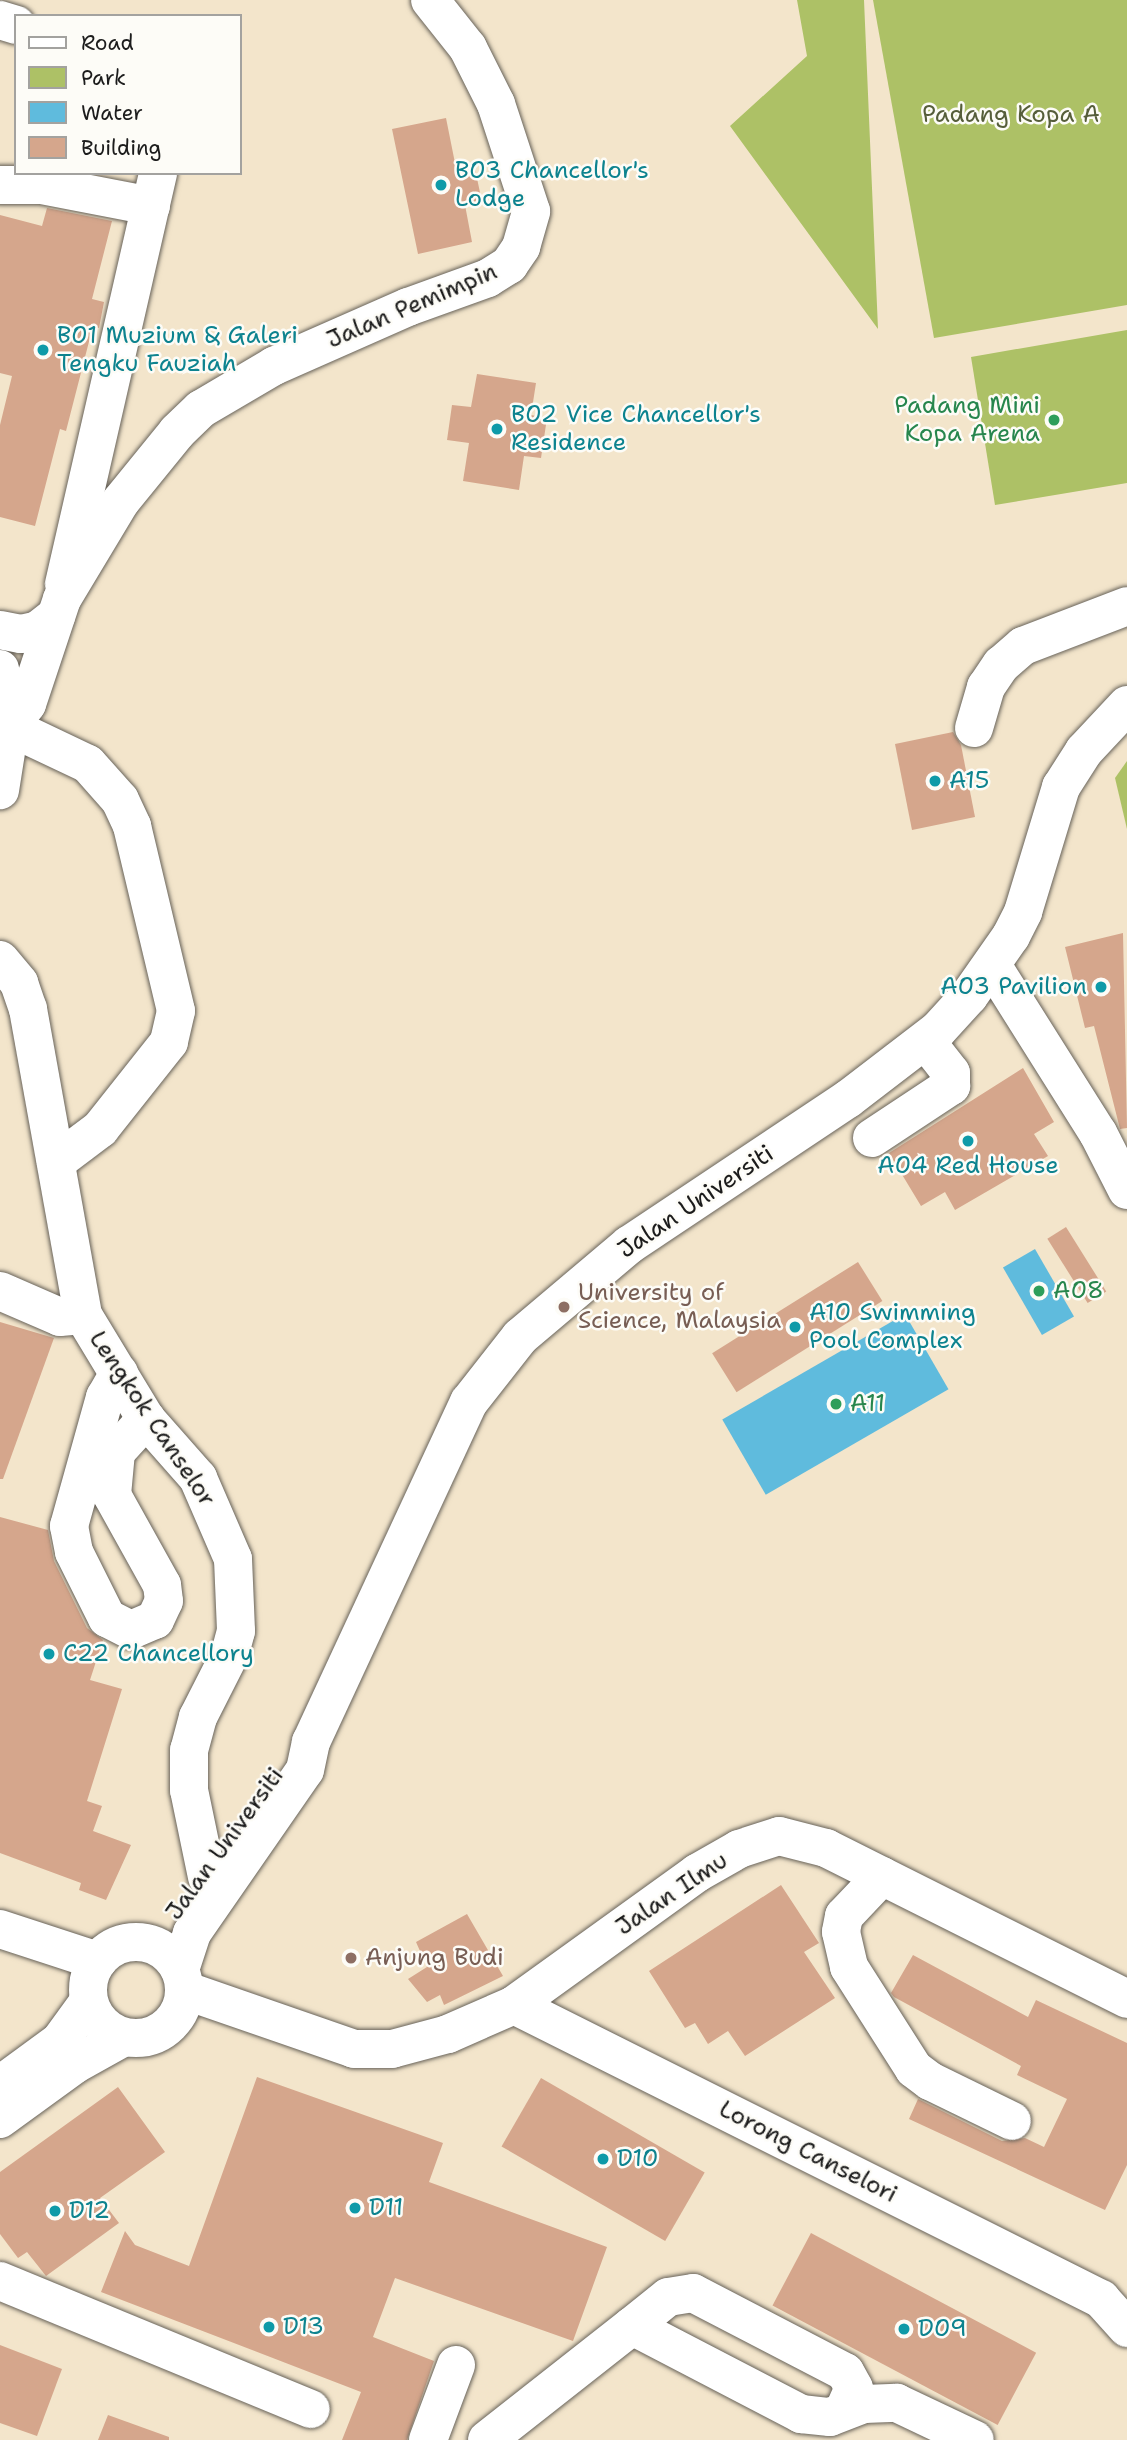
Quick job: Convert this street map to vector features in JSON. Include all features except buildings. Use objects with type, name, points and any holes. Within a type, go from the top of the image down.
[{"type":"street","name":"Jalan Pemimpin","points":[[10,727],[27,704],[59,608],[121,501],[177,432],[201,409],[274,366],[408,307],[488,278],[509,265],[521,247],[531,211],[496,104],[468,48],[430,0]]},
{"type":"street","points":[[0,185],[155,189],[67,553],[59,608],[38,630],[21,634],[0,630]]},
{"type":"street","points":[[974,728],[986,687],[1001,665],[1023,646],[1127,606]]},
{"type":"street","points":[[0,669],[10,727],[0,790]]},
{"type":"street","name":"Jalan Universiti","points":[[179,1994],[192,1933],[305,1770],[311,1742],[445,1447],[469,1402],[520,1337],[629,1245],[849,1099],[926,1041],[992,965],[1023,912],[1061,787],[1084,751],[1127,705]]},
{"type":"street","points":[[10,727],[88,764],[120,800],[132,825],[176,1011],[169,1042],[100,1129],[56,1162]]},
{"type":"street","name":"Lengkok Canselor","points":[[0,960],[19,983],[28,1009],[83,1315],[146,1419],[198,1478],[233,1559],[236,1631],[230,1654],[198,1717],[188,1750],[189,1790],[207,1877]]},
{"type":"street","points":[[992,965],[1098,1133],[1127,1190]]},
{"type":"street","points":[[872,1138],[951,1086],[951,1073],[926,1041]]},
{"type":"street","points":[[0,1291],[60,1317],[83,1315]]},
{"type":"street","points":[[119,1373],[106,1397],[70,1515],[74,1552],[107,1618],[122,1628],[150,1625],[163,1608],[162,1585],[112,1495],[117,1452],[146,1419]]},
{"type":"street","points":[[70,1515],[112,1495]]},
{"type":"street","name":"Jalan Universiti","points":[[136,1942],[158,1932],[207,1877],[291,1753],[311,1742]]},
{"type":"street","name":"Jalan Ilmu","points":[[179,1994],[354,2049],[392,2049],[448,2035],[514,2005],[697,1873],[739,1849],[779,1836],[826,1847],[1127,1999]]},
{"type":"street","points":[[882,1876],[844,1916],[841,1932],[849,1967],[914,2069],[930,2081],[1012,2121]]},
{"type":"street","points":[[0,1929],[98,1961]]},
{"type":"street","points":[[0,2119],[74,2065],[124,2037],[151,2036],[179,1994],[154,1945],[136,1942],[121,1944],[98,1961],[88,1987],[89,2001],[96,2018],[124,2037]]},
{"type":"street","points":[[0,2085],[60,2041],[89,2001]]},
{"type":"street","name":"Lorong Canselori","points":[[514,2005],[1114,2298],[1127,2328]]},
{"type":"street","points":[[0,2281],[312,2409]]},
{"type":"street","points":[[487,2440],[668,2297],[693,2293],[845,2372],[854,2388],[844,2410]]},
{"type":"street","points":[[632,2326],[801,2414],[830,2417],[844,2410],[897,2403],[975,2440]]},
{"type":"street","points":[[428,2440],[456,2365]]},
{"type":"green space","points":[[797,0],[864,0],[878,329],[730,126],[807,56]]},
{"type":"green space","name":"Padang Kopa A","points":[[873,0],[1127,0],[1127,305],[934,338]]},
{"type":"green space","name":"Padang Mini Kopa Arena","points":[[1127,330],[1127,483],[995,505],[971,357]]},
{"type":"green space","points":[[1127,761],[1127,829],[1115,778]]},
{"type":"water","name":"A08","points":[[1035,1249],[1074,1317],[1042,1335],[1003,1268]]},
{"type":"water","name":"A11","points":[[905,1314],[949,1389],[766,1495],[722,1420]]},
{"type":"place","name":"B03 Chancellor's Lodge","points":[[441,185]]},
{"type":"place","name":"B01 Muzium & Galeri Tengku Fauziah","points":[[43,350]]},
{"type":"place","name":"Padang Mini Kopa Arena","points":[[1054,420]]},
{"type":"place","name":"B02 Vice Chancellor's Residence","points":[[497,429]]},
{"type":"place","name":"A15","points":[[935,781]]},
{"type":"place","name":"A03 Pavilion","points":[[1101,987]]},
{"type":"place","name":"A04 Red House","points":[[968,1141]]},
{"type":"place","name":"A08","points":[[1039,1291]]},
{"type":"place","name":"University of Science, Malaysia","points":[[564,1307]]},
{"type":"place","name":"A10 Swimming Pool Complex","points":[[795,1327]]},
{"type":"place","name":"A11","points":[[836,1404]]},
{"type":"place","name":"C22 Chancellory","points":[[49,1654]]},
{"type":"place","name":"Anjung Budi","points":[[351,1958]]},
{"type":"place","name":"D10","points":[[603,2159]]},
{"type":"place","name":"D11","points":[[355,2208]]},
{"type":"place","name":"D12","points":[[55,2211]]},
{"type":"place","name":"D13","points":[[269,2327]]},
{"type":"place","name":"D09","points":[[904,2329]]}]
